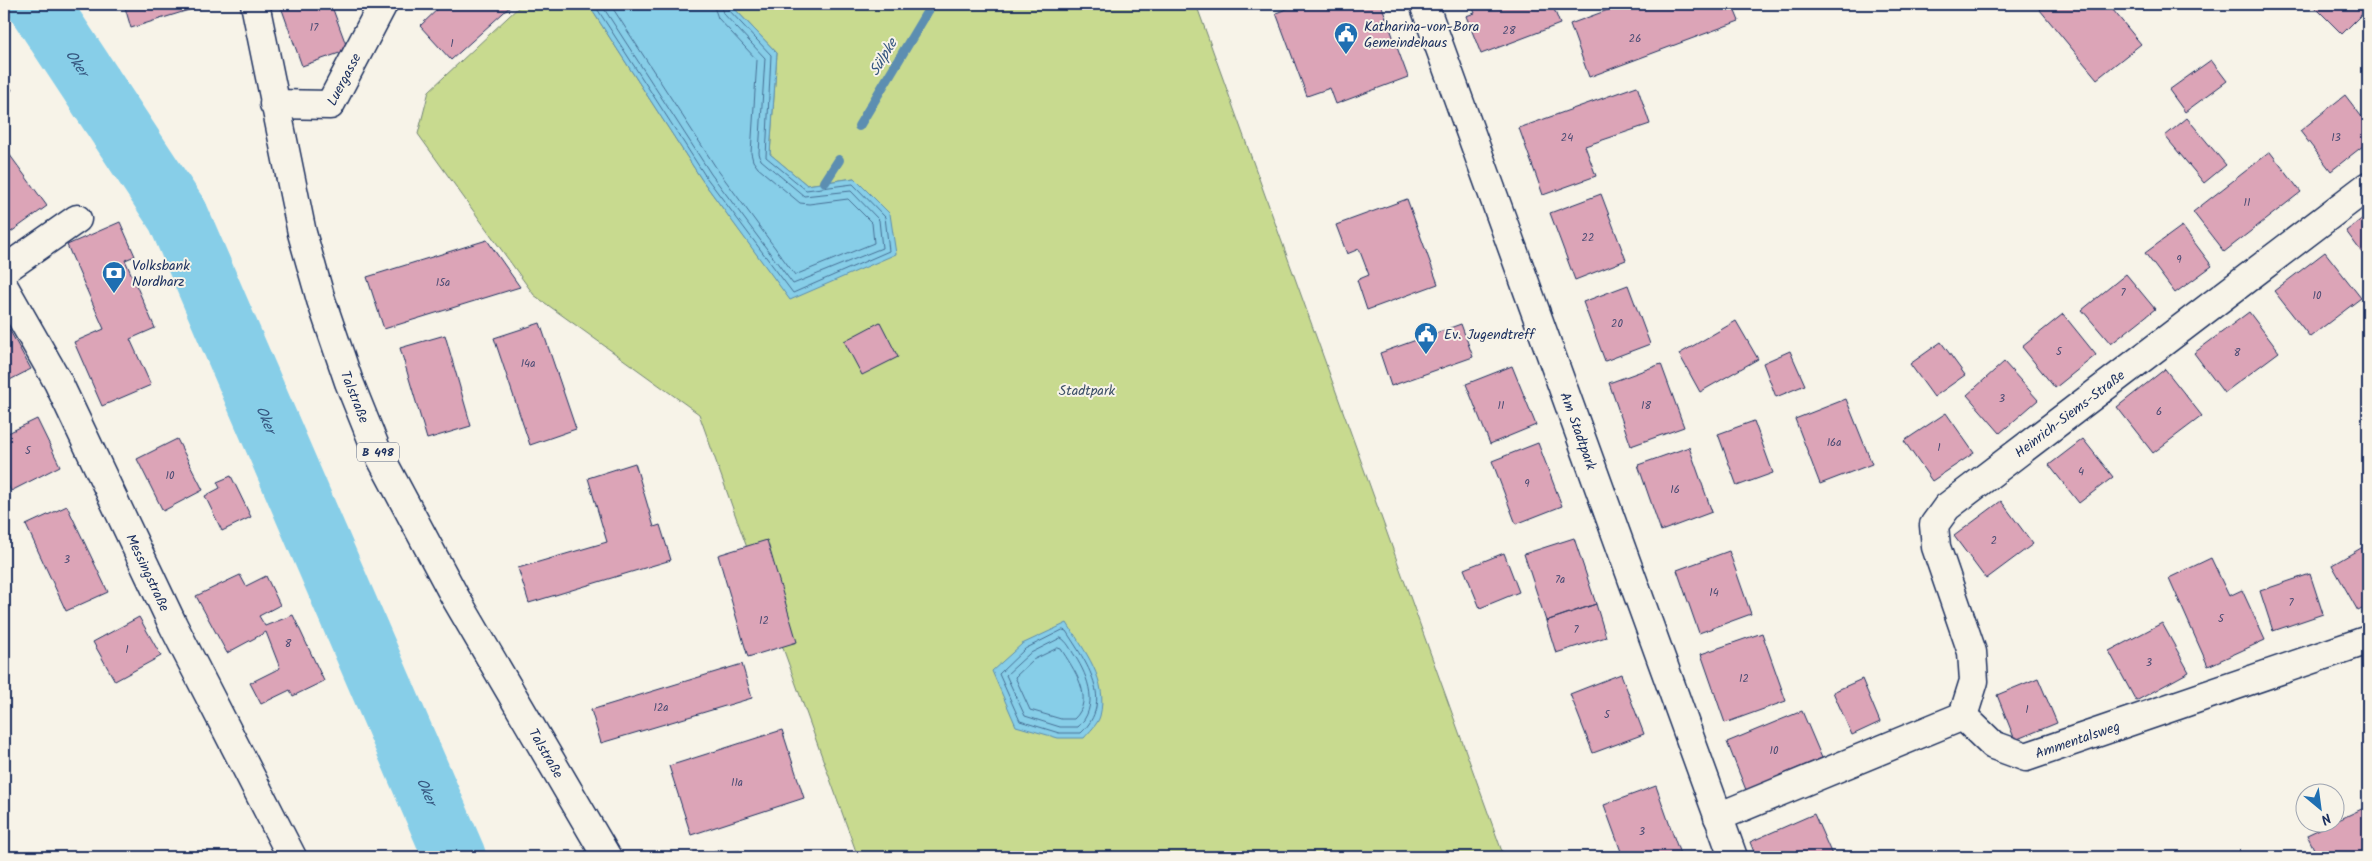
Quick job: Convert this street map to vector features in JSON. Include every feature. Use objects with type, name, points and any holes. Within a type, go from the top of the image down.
[{"type":"street","name":"Talstraße","points":[[255,4],[302,233],[321,300],[349,382],[376,449],[455,598],[607,857]]},
{"type":"street","name":"Luergasse","points":[[274,104],[330,105],[383,4]]},
{"type":"street","name":"Am Stadtpark","points":[[1424,4],[1733,857]]},
{"type":"street","name":"Heinrich-Siems-Straße","points":[[1963,716],[1974,681],[1972,652],[1936,547],[1934,525],[1947,507],[2368,186]]},
{"type":"street","points":[[4,270],[77,219]]},
{"type":"street","name":"Messingstraße","points":[[4,287],[58,382],[173,625],[292,857]]},
{"type":"street","name":"Ammentalsweg","points":[[1963,716],[1993,745],[2026,757],[2368,640]]},
{"type":"street","points":[[1718,817],[1963,716]]},
{"type":"green space","name":"Stadtpark","points":[[522,4],[588,4],[702,180],[790,299],[854,178],[807,185],[770,154],[777,53],[730,4],[1196,4],[1504,857],[858,857],[699,414],[534,295],[418,134],[429,91]]},
{"type":"water","points":[[588,4],[730,4],[777,53],[770,154],[807,185],[854,178],[890,214],[896,254],[790,300],[702,180]]},
{"type":"water","points":[[1067,623],[1093,666],[1101,690],[1102,703],[1099,719],[1084,738],[1058,738],[1016,726],[992,671],[1022,644]]},
{"type":"building","points":[[124,4],[208,4],[131,28]]},
{"type":"building","points":[[280,4],[331,4],[348,50],[302,66]]},
{"type":"building","points":[[443,4],[513,4],[451,60],[420,26]]},
{"type":"building","name":"Katharina-von-Bora Gemeindehaus","points":[[1299,4],[1381,4],[1408,77],[1336,104],[1330,88],[1307,96],[1276,13]]},
{"type":"building","points":[[1471,4],[1552,4],[1560,24],[1481,54],[1466,16],[1475,13]]},
{"type":"building","points":[[1624,4],[1732,4],[1739,21],[1589,77],[1570,24]]},
{"type":"building","points":[[2035,4],[2108,4],[2141,44],[2097,79]]},
{"type":"building","points":[[2312,4],[2368,4],[2368,8],[2342,34]]},
{"type":"building","points":[[2211,60],[2227,81],[2185,112],[2169,90]]},
{"type":"building","points":[[4,77],[12,90],[4,96]]},
{"type":"building","points":[[1637,86],[1650,124],[1585,146],[1596,176],[1543,195],[1519,128]]},
{"type":"building","points":[[2345,95],[2368,125],[2368,142],[2331,171],[2300,131]]},
{"type":"building","points":[[2187,118],[2226,165],[2204,183],[2165,136]]},
{"type":"building","points":[[4,147],[47,206],[4,237]]},
{"type":"building","points":[[2270,152],[2301,192],[2224,252],[2193,212]]},
{"type":"building","points":[[1601,194],[1626,260],[1575,280],[1550,213]]},
{"type":"building","points":[[1407,199],[1438,284],[1367,310],[1357,280],[1369,275],[1359,249],[1347,254],[1336,225]]},
{"type":"building","points":[[2368,214],[2368,261],[2346,231]]},
{"type":"building","name":"Volksbank Nordharz","points":[[120,222],[135,256],[125,260],[155,328],[130,339],[151,385],[102,406],[74,342],[104,329],[67,245]]},
{"type":"building","points":[[2182,226],[2212,266],[2175,293],[2145,253]]},
{"type":"building","points":[[487,240],[520,287],[384,329],[367,277]]},
{"type":"building","points":[[2325,252],[2361,298],[2310,337],[2274,291]]},
{"type":"building","points":[[2126,274],[2155,309],[2111,344],[2082,310]]},
{"type":"building","points":[[1628,285],[1650,344],[1605,361],[1583,302]]},
{"type":"building","points":[[2249,312],[2279,352],[2224,393],[2194,353]]},
{"type":"building","points":[[2063,314],[2096,355],[2055,388],[2022,347]]},
{"type":"building","points":[[1736,321],[1758,359],[1700,392],[1679,354]]},
{"type":"building","points":[[880,322],[898,357],[862,375],[844,341]]},
{"type":"building","points":[[540,323],[576,429],[530,445],[494,338]]},
{"type":"building","name":"Ev. Jugendtreff","points":[[1461,324],[1473,357],[1391,386],[1380,353]]},
{"type":"building","points":[[9,329],[31,369],[4,383],[4,332]]},
{"type":"building","points":[[445,335],[471,426],[427,439],[400,348]]},
{"type":"building","points":[[1941,342],[1965,375],[1934,397],[1910,364]]},
{"type":"building","points":[[1790,351],[1805,385],[1776,397],[1763,363]]},
{"type":"building","points":[[2004,362],[2038,400],[2000,433],[1967,395]]},
{"type":"building","points":[[1661,364],[1684,427],[1631,446],[1609,383]]},
{"type":"building","points":[[1512,366],[1536,425],[1490,444],[1466,384]]},
{"type":"building","points":[[2165,369],[2202,416],[2153,453],[2117,407]]},
{"type":"building","points":[[1846,399],[1872,464],[1820,484],[1795,419]]},
{"type":"building","points":[[1946,413],[1974,453],[1932,481],[1904,441]]},
{"type":"building","points":[[37,419],[60,466],[11,491],[4,477],[4,435]]},
{"type":"building","points":[[1754,421],[1773,473],[1737,486],[1718,434]]},
{"type":"building","points":[[177,439],[203,490],[163,511],[137,459]]},
{"type":"building","points":[[2083,439],[2113,477],[2079,503],[2049,465]]},
{"type":"building","points":[[1538,443],[1562,506],[1516,524],[1492,461]]},
{"type":"building","points":[[1689,447],[1712,512],[1661,531],[1638,465]]},
{"type":"building","points":[[635,463],[654,527],[660,525],[671,560],[529,603],[518,568],[607,542],[588,478]]},
{"type":"building","points":[[231,476],[251,517],[222,531],[205,496],[220,488],[217,482]]},
{"type":"building","points":[[2001,501],[2033,544],[1986,579],[1954,536]]},
{"type":"building","points":[[67,506],[108,592],[66,611],[26,525]]},
{"type":"building","points":[[1574,538],[1596,604],[1546,621],[1524,554]]},
{"type":"building","points":[[767,540],[797,642],[748,657],[718,555]]},
{"type":"building","points":[[2368,544],[2368,606],[2358,611],[2332,565]]},
{"type":"building","points":[[1729,551],[1751,614],[1699,633],[1677,570]]},
{"type":"building","points":[[1504,553],[1519,592],[1480,608],[1464,569]]},
{"type":"building","points":[[2211,558],[2229,596],[2242,590],[2265,640],[2208,666],[2169,578]]},
{"type":"building","points":[[2310,574],[2323,614],[2273,631],[2260,591]]},
{"type":"building","points":[[240,575],[246,586],[266,576],[280,605],[259,616],[265,626],[293,615],[324,681],[293,696],[290,690],[261,704],[250,683],[280,668],[266,632],[227,653],[196,596]]},
{"type":"building","points":[[1596,604],[1606,637],[1556,653],[1546,621]]},
{"type":"building","points":[[139,617],[161,656],[115,681],[93,642]]},
{"type":"building","points":[[2162,623],[2189,672],[2136,701],[2109,651]]},
{"type":"building","points":[[1762,633],[1786,701],[1725,723],[1701,654]]},
{"type":"building","points":[[742,664],[752,698],[601,743],[591,710]]},
{"type":"building","points":[[1621,674],[1644,734],[1593,753],[1570,694]]},
{"type":"building","points":[[2038,678],[2057,723],[2015,740],[1997,695]]},
{"type":"building","points":[[1862,679],[1880,722],[1852,735],[1833,692]]},
{"type":"building","points":[[1802,711],[1822,758],[1746,790],[1727,742]]},
{"type":"building","points":[[782,730],[804,798],[691,835],[669,766]]},
{"type":"building","points":[[1656,786],[1681,857],[1623,857],[1604,805]]},
{"type":"building","points":[[2368,806],[2368,857],[2318,857],[2307,835],[2344,834],[2344,817]]},
{"type":"building","points":[[1814,814],[1833,857],[1756,857],[1750,842]]},
{"type":"building","points":[[740,851],[740,857],[694,857],[691,853]]},
{"type":"waterway","name":"Oker","points":[[38,4],[178,216],[455,857]]},
{"type":"waterway","name":"Sülpke","points":[[859,126],[932,4]]},
{"type":"waterway","name":"Sülpke","points":[[825,182],[839,160]]},
{"type":"place","name":"Katharina-von-Bora Gemeindehaus","points":[[1346,55]]},
{"type":"place","name":"Volksbank Nordharz","points":[[114,294]]},
{"type":"place","name":"Ev. Jugendtreff","points":[[1426,355]]}]
